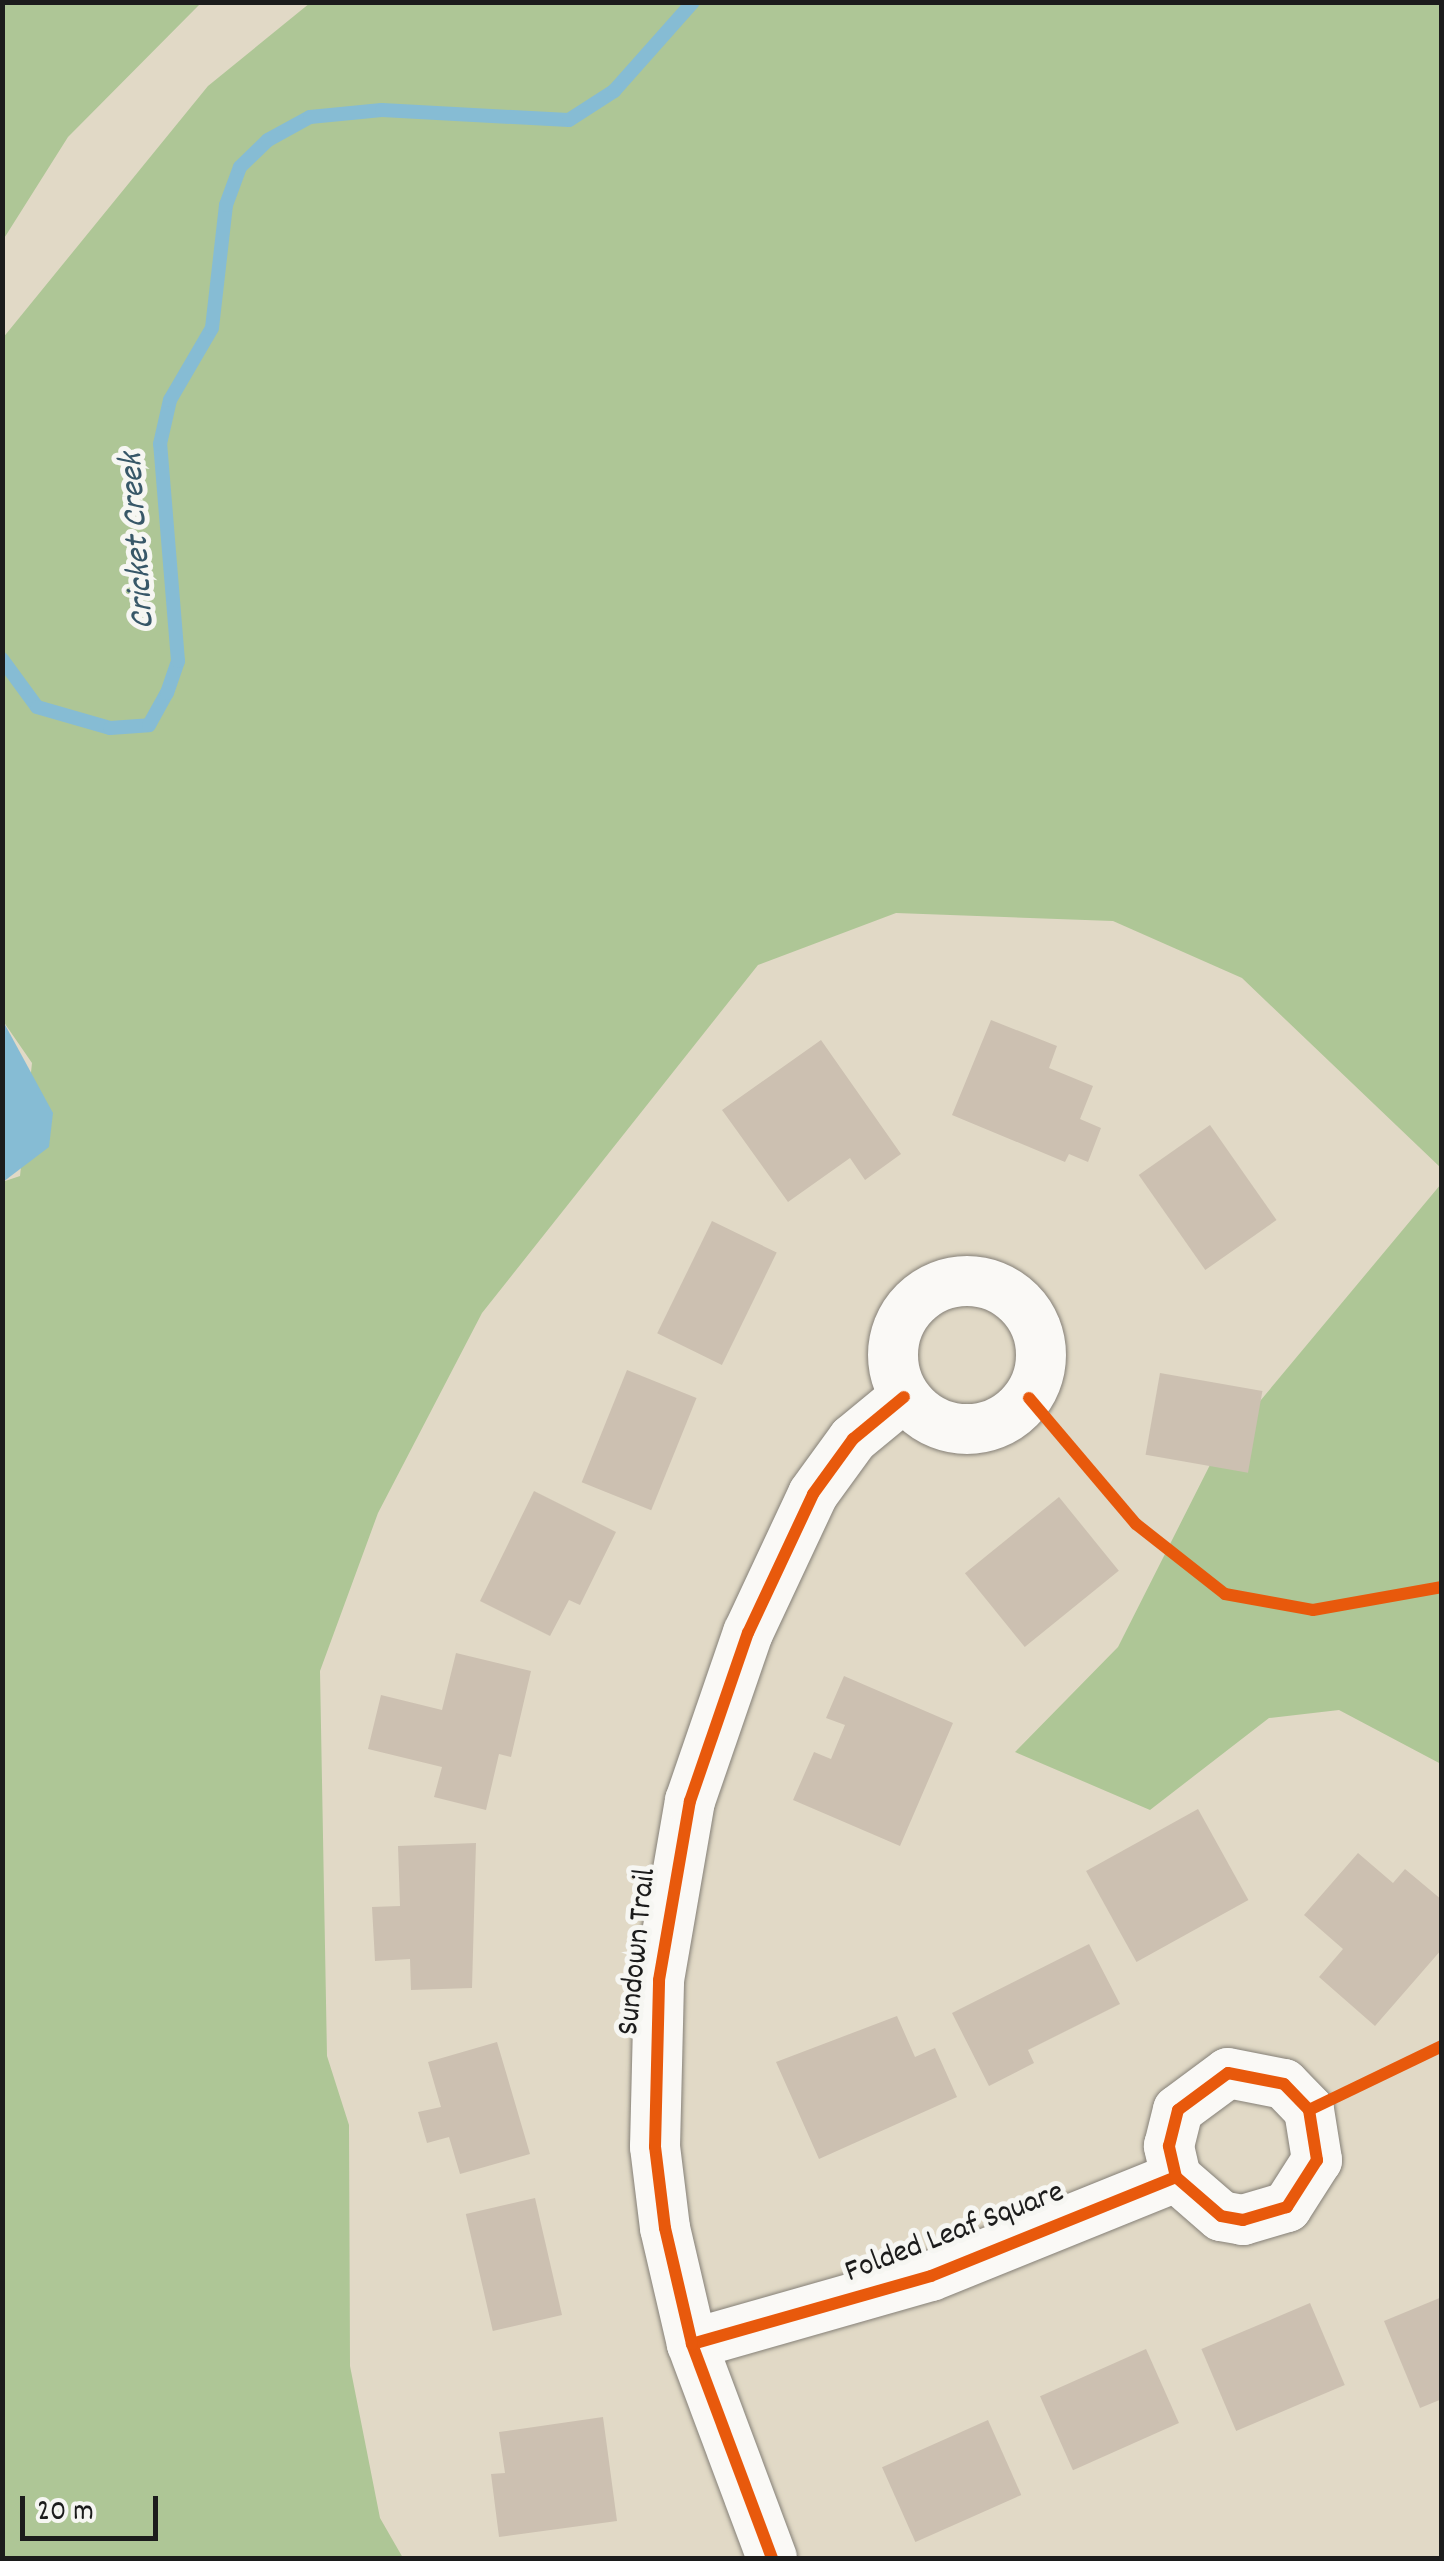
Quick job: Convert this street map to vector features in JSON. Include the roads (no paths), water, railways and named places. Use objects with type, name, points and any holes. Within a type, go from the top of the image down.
[{"type":"street","name":"Sundown Trail","points":[[772,2558],[692,2344],[656,2146],[659,1980],[675,1869],[714,1721],[812,1494],[853,1438],[904,1397]]},
{"type":"street","name":"Folded Leaf Square","points":[[692,2344],[931,2276],[1176,2177]]},
{"type":"water","points":[[3,1021],[53,1113],[49,1147],[3,1182]]},
{"type":"waterway","name":"Cricket Creek","points":[[2,659],[37,707],[110,728],[149,725],[167,693],[178,661],[160,444],[170,400],[212,328],[226,205],[240,167],[268,140],[310,117],[382,110],[569,120],[614,91],[693,2]]}]
